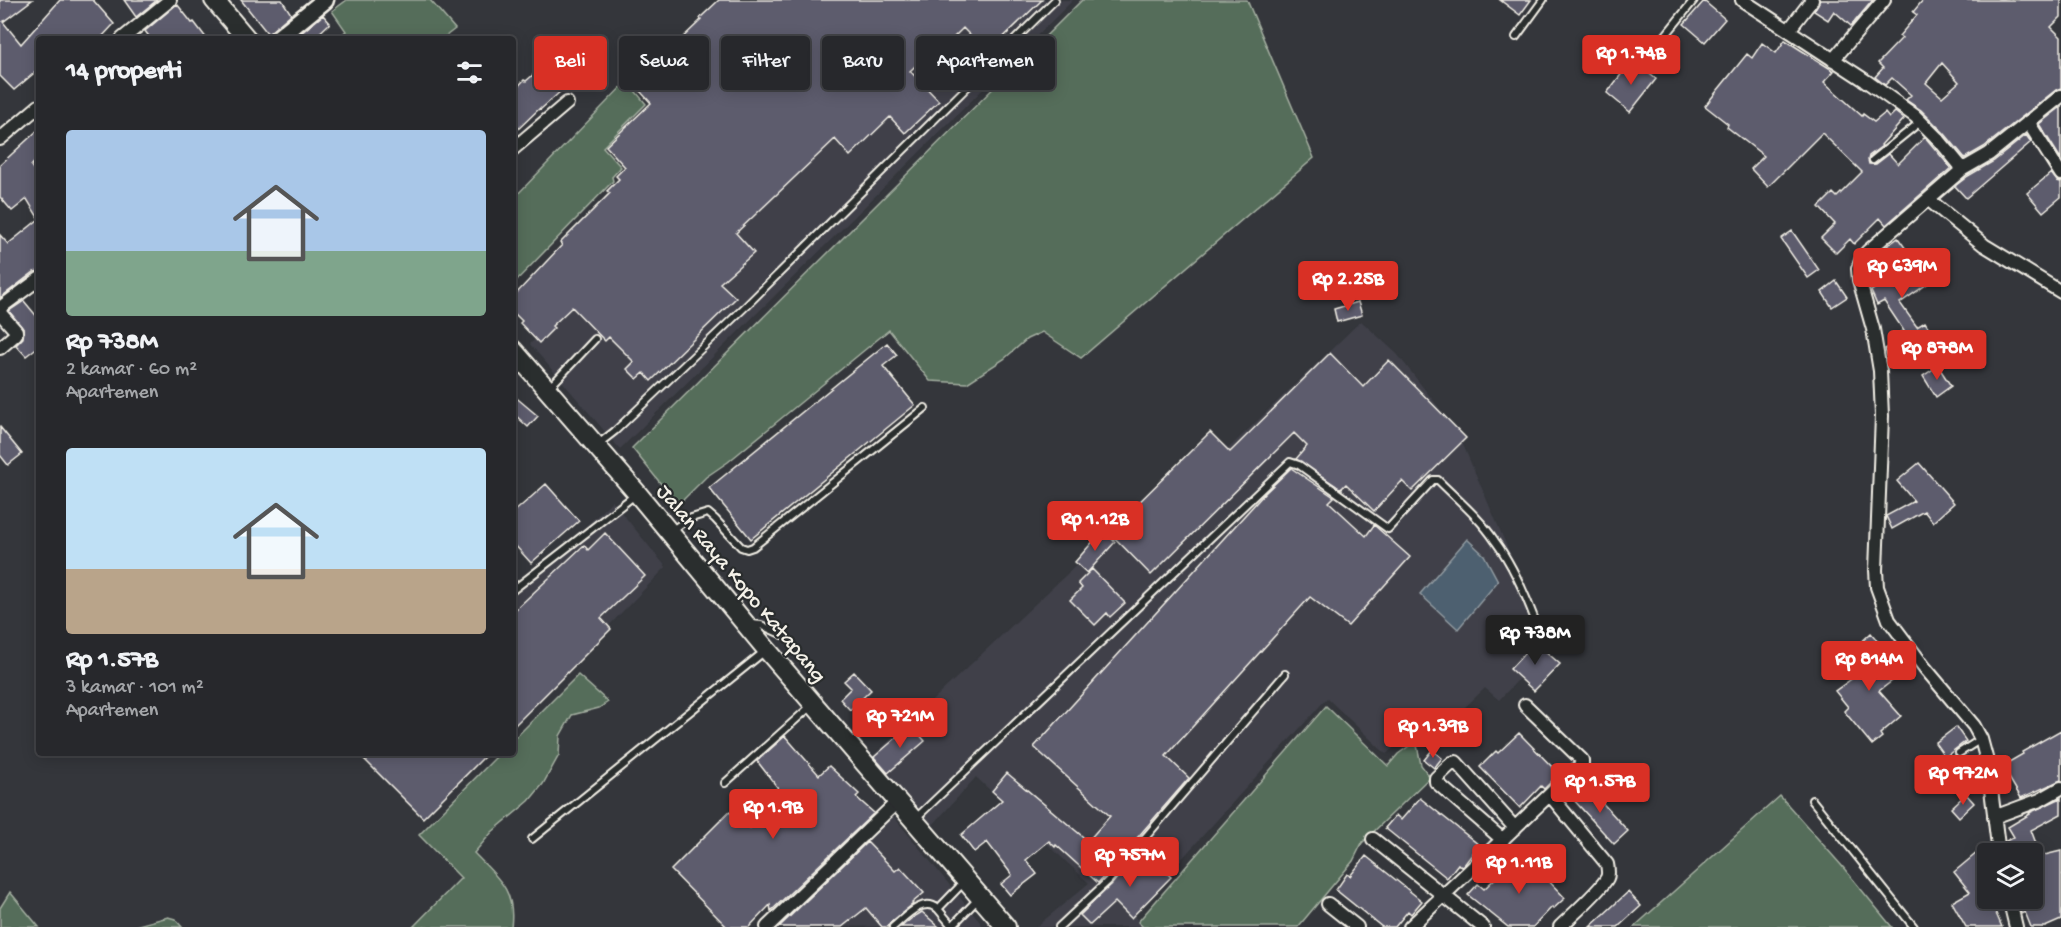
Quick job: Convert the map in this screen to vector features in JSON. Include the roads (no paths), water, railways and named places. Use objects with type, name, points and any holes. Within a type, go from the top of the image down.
[{"type":"main road","points":[[214,0],[244,36]]},
{"type":"main road","name":"Jalan Raya Kopo Katapang","points":[[516,353],[637,493],[745,624],[965,882],[1006,927]]},
{"type":"street","points":[[126,36],[170,0]]},
{"type":"street","points":[[282,36],[325,0]]},
{"type":"street","points":[[1742,0],[1884,94],[1939,140],[1963,169]]},
{"type":"street","points":[[1789,30],[1812,0]]},
{"type":"street","points":[[1833,60],[1884,0]]},
{"type":"street","points":[[1998,843],[1988,765],[1981,739],[1974,726],[1925,668],[1889,620],[1877,587],[1882,416],[1880,371],[1872,329],[1858,280],[1858,265],[1868,251],[1963,169],[1989,154],[2061,96]]},
{"type":"street","points":[[516,146],[567,102]]},
{"type":"street","points":[[0,139],[36,109]]},
{"type":"street","points":[[2028,122],[2061,174]]},
{"type":"street","points":[[1929,200],[1984,245],[2061,292]]},
{"type":"street","points":[[0,348],[16,334],[16,331],[0,310],[36,281]]},
{"type":"street","points":[[1410,927],[1581,766],[1583,762],[1525,705]]},
{"type":"street","points":[[1503,840],[1436,782],[1436,778],[1456,762],[1515,828]]},
{"type":"street","points":[[1994,817],[2040,800],[2061,788]]},
{"type":"street","points":[[1550,795],[1607,864],[1608,871],[1607,878],[1599,888],[1560,927]]},
{"type":"street","points":[[767,927],[897,802]]},
{"type":"street","points":[[1373,839],[1483,927]]},
{"type":"street","points":[[1328,904],[1357,927]]},
{"type":"street","points":[[2012,909],[2016,927]]},
{"type":"lane","points":[[597,446],[729,322],[1055,0]]},
{"type":"lane","points":[[1516,37],[1543,0]]},
{"type":"lane","points":[[1648,56],[1694,0]]},
{"type":"lane","points":[[1873,160],[1920,122]]},
{"type":"lane","points":[[548,390],[595,339]]},
{"type":"lane","points":[[669,533],[688,519],[708,513],[741,547],[747,549],[753,547],[925,408]]},
{"type":"lane","points":[[913,820],[1290,462],[1299,465],[1388,529],[1433,480],[1438,480],[1496,541],[1513,570],[1541,637]]},
{"type":"lane","points":[[516,588],[637,493]]},
{"type":"lane","points":[[745,624],[761,624],[783,635]]},
{"type":"lane","points":[[532,839],[767,650]]},
{"type":"lane","points":[[1059,927],[1108,881],[1285,674]]},
{"type":"lane","points":[[725,783],[813,703]]},
{"type":"lane","points":[[1959,753],[1981,739]]},
{"type":"lane","points":[[1812,800],[1914,927]]},
{"type":"lane","points":[[938,909],[965,882]]},
{"type":"lane","points":[[893,927],[922,904],[933,905],[953,927],[979,897]]},
{"type":"water","points":[[1467,539],[1484,555],[1498,581],[1458,629],[1420,594]]}]
